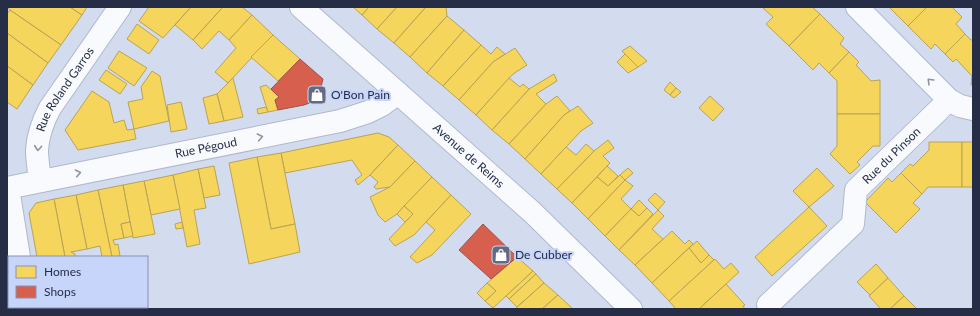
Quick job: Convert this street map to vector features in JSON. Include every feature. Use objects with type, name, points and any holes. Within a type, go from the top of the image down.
[{"type":"street","name":"Rue Roland Garros","points":[[40,181],[37,151],[39,133],[43,120],[120,7]]},
{"type":"street","name":"Avenue de Reims","points":[[301,7],[532,212],[631,309]]},
{"type":"street","points":[[857,7],[949,100],[960,106],[973,109]]},
{"type":"street","name":"Rue Pégoud","points":[[8,188],[340,121],[368,112],[382,105],[398,93]]},
{"type":"street","name":"Rue du Pinson","points":[[768,305],[853,224],[856,190],[949,100]]},
{"type":"street","points":[[8,188],[19,256]]},
{"type":"building: Homes","points":[[7,7],[70,7],[82,15],[61,45]]},
{"type":"building: Homes","points":[[70,7],[87,7],[82,15]]},
{"type":"building: Homes","points":[[149,7],[191,7],[163,38],[139,21]]},
{"type":"building: Homes","points":[[191,7],[223,7],[193,40],[175,25]]},
{"type":"building: Homes","points":[[223,7],[242,7],[252,15],[229,40],[219,31],[202,49],[193,40]]},
{"type":"building: Homes","points":[[353,7],[369,7],[362,15]]},
{"type":"building: Homes","points":[[369,7],[397,7],[377,29],[362,15]]},
{"type":"building: Homes","points":[[397,7],[426,7],[394,43],[377,29]]},
{"type":"building: Homes","points":[[426,7],[446,7],[447,16],[410,57],[394,43]]},
{"type":"building: Homes","points":[[812,7],[820,14],[789,46],[766,24],[773,17],[763,8]]},
{"type":"building: Homes","points":[[889,7],[927,7],[908,26]]},
{"type":"building: Homes","points":[[927,7],[952,7],[962,17],[956,24],[965,34],[945,54],[935,44],[931,49],[908,26]]},
{"type":"building: Homes","points":[[10,10],[61,45],[48,63],[7,33],[7,14]]},
{"type":"building: Homes","points":[[820,14],[844,38],[840,44],[849,52],[829,73],[819,63],[813,70],[789,46]]},
{"type":"building: Homes","points":[[252,15],[273,35],[228,83],[215,72],[236,48],[229,40]]},
{"type":"building: Homes","points":[[447,16],[464,30],[427,73],[410,57]]},
{"type":"building: Homes","points":[[137,24],[159,40],[149,54],[127,39]]},
{"type":"building: Homes","points":[[464,30],[481,45],[443,86],[427,73]]},
{"type":"building: Homes","points":[[7,33],[48,63],[33,85],[7,66]]},
{"type":"building: Homes","points":[[965,34],[973,40],[973,85],[971,85],[972,76],[956,59],[953,62],[945,54]]},
{"type":"building: Homes","points":[[273,35],[300,59],[278,81],[251,57]]},
{"type":"building: Homes","points":[[481,45],[491,54],[497,47],[505,54],[493,62],[459,100],[443,86]]},
{"type":"building: Homes","points":[[630,46],[647,61],[638,67],[622,51]]},
{"type":"building: Homes","points":[[515,48],[527,65],[513,74],[476,115],[459,100],[493,62]]},
{"type":"building: Homes","points":[[119,51],[147,68],[134,86],[108,68]]},
{"type":"building: Homes","points":[[849,52],[859,62],[856,65],[871,81],[880,80],[880,114],[837,114],[837,81],[829,73]]},
{"type":"building: Homes","points":[[625,54],[638,67],[628,73],[617,62]]},
{"type":"building: Homes","points":[[7,66],[33,85],[17,109],[7,102]]},
{"type":"building: Homes","points":[[106,70],[127,84],[120,94],[99,80]]},
{"type":"building: Homes","points":[[152,71],[160,76],[169,121],[134,129],[128,102],[143,99],[141,87]]},
{"type":"building: Homes","points":[[554,74],[557,81],[536,94],[546,104],[509,144],[492,130],[529,89]]},
{"type":"building: Homes","points":[[233,78],[243,117],[224,121],[217,94]]},
{"type":"building: Homes","points":[[509,78],[520,87],[523,84],[529,89],[492,130],[476,115]]},
{"type":"building: Homes","points":[[670,82],[676,88],[670,95],[664,90]]},
{"type":"building: Homes","points":[[266,85],[279,97],[275,100],[278,110],[268,112],[260,87]]},
{"type":"building: Homes","points":[[676,88],[681,92],[674,98],[670,95]]},
{"type":"building: Homes","points":[[92,91],[109,102],[114,123],[124,120],[127,130],[134,129],[136,139],[78,150],[65,130]]},
{"type":"building: Homes","points":[[217,94],[224,121],[209,124],[203,98]]},
{"type":"building: Homes","points":[[557,96],[570,111],[564,115],[525,159],[509,144],[546,104]]},
{"type":"building: Homes","points":[[710,96],[724,109],[713,121],[699,108]]},
{"type":"building: Homes","points":[[181,102],[187,129],[171,132],[167,105]]},
{"type":"building: Homes","points":[[578,106],[593,123],[581,131],[541,174],[525,159],[564,115]]},
{"type":"building: Homes","points":[[266,107],[268,112],[258,114],[257,109]]},
{"type":"building: Homes","points":[[837,114],[880,114],[880,146],[873,146],[857,162],[860,165],[850,174],[830,154],[837,146]]},
{"type":"building: Homes","points":[[378,133],[389,137],[398,145],[370,175],[358,185],[355,180],[362,175],[352,160],[285,173],[281,153]]},
{"type":"building: Homes","points":[[608,140],[614,148],[603,156],[610,163],[572,203],[557,189],[594,151]]},
{"type":"building: Homes","points":[[929,142],[962,142],[962,187],[928,187],[922,194],[901,173],[910,164],[913,166],[929,150]]},
{"type":"building: Homes","points":[[962,142],[973,142],[973,187],[962,187]]},
{"type":"building: Homes","points":[[586,144],[594,151],[557,189],[541,174],[566,147],[576,155]]},
{"type":"building: Homes","points":[[398,145],[415,161],[390,187],[376,189],[374,187],[378,182],[370,175]]},
{"type":"building: Homes","points":[[281,153],[295,224],[271,229],[257,157]]},
{"type":"building: Homes","points":[[257,157],[271,229],[295,224],[300,252],[249,264],[229,163]]},
{"type":"building: Homes","points":[[415,161],[432,177],[397,214],[385,222],[378,215],[370,197],[390,187]]},
{"type":"building: Homes","points":[[214,166],[220,195],[204,198],[198,169]]},
{"type":"building: Homes","points":[[607,166],[618,176],[608,186],[597,177]]},
{"type":"building: Homes","points":[[628,168],[633,173],[625,180],[620,175]]},
{"type":"building: Homes","points":[[817,168],[834,186],[809,207],[793,191]]},
{"type":"building: Homes","points":[[198,169],[206,208],[194,210],[200,244],[187,247],[173,175]]},
{"type":"building: Homes","points":[[901,173],[922,194],[913,203],[920,209],[896,233],[865,202],[888,178],[892,182]]},
{"type":"building: Homes","points":[[173,175],[180,209],[151,215],[144,181]]},
{"type":"building: Homes","points":[[620,175],[625,180],[588,219],[572,203],[597,177],[608,186]]},
{"type":"building: Homes","points":[[432,177],[451,195],[414,235],[395,246],[389,239],[413,214],[404,206]]},
{"type":"building: Homes","points":[[625,180],[633,186],[621,199],[631,209],[605,236],[588,219]]},
{"type":"building: Homes","points":[[144,181],[155,234],[133,238],[123,185]]},
{"type":"building: Homes","points":[[123,185],[130,222],[121,224],[124,238],[113,240],[115,245],[118,244],[120,256],[112,256],[98,190]]},
{"type":"building: Homes","points":[[98,190],[112,256],[102,256],[100,246],[87,249],[76,195]]},
{"type":"building: Homes","points":[[655,193],[665,202],[658,210],[648,200]]},
{"type":"building: Homes","points":[[76,195],[87,249],[71,252],[75,254],[75,256],[65,256],[54,199]]},
{"type":"building: Homes","points":[[451,195],[471,214],[432,255],[417,263],[410,257],[435,230],[426,222]]},
{"type":"building: Homes","points":[[54,199],[65,256],[37,256],[29,213],[36,203]]},
{"type":"building: Homes","points":[[639,200],[647,208],[639,216],[631,209]]},
{"type":"building: Homes","points":[[404,206],[413,214],[405,222],[397,214]]},
{"type":"building: Homes","points":[[809,207],[827,226],[772,276],[755,257]]},
{"type":"building: Homes","points":[[647,208],[653,214],[619,250],[605,236],[631,209],[639,216]]},
{"type":"building: Homes","points":[[658,210],[664,216],[652,229],[663,239],[635,265],[619,250]]},
{"type":"building: Homes","points":[[130,222],[133,236],[124,238],[121,224]]},
{"type":"building: Homes","points":[[182,222],[183,228],[176,229],[175,224]]},
{"type":"building: Homes","points":[[672,231],[685,244],[689,240],[693,244],[652,283],[635,265]]},
{"type":"building: Homes","points":[[697,241],[709,255],[701,263],[689,248]]},
{"type":"building: Homes","points":[[689,248],[701,263],[709,255],[714,260],[669,301],[652,283]]},
{"type":"building: Homes","points":[[517,257],[533,271],[493,308],[485,301],[496,291],[487,283]]},
{"type":"building: Homes","points":[[715,259],[724,269],[731,263],[739,272],[699,309],[676,309],[669,301]]},
{"type":"building: Homes","points":[[876,264],[888,278],[870,295],[857,282]]},
{"type":"building: Homes","points":[[533,271],[536,274],[509,299],[506,296]]},
{"type":"building: Homes","points":[[536,274],[544,283],[517,307],[509,299]]},
{"type":"building: Homes","points":[[888,278],[904,296],[890,309],[881,309],[869,296]]},
{"type":"building: Homes","points":[[487,283],[496,291],[485,301],[477,293]]},
{"type":"building: Homes","points":[[544,283],[558,295],[542,309],[515,309]]},
{"type":"building: Homes","points":[[726,284],[745,305],[743,306],[745,309],[699,309]]},
{"type":"building: Homes","points":[[558,295],[573,309],[542,309]]},
{"type":"building: Homes","points":[[904,296],[917,309],[890,309]]},
{"type":"building: Homes","points":[[76,308],[76,309],[45,309]]},
{"type":"building: Homes","points":[[98,308],[114,308],[108,309]]},
{"type":"building: Shops","points":[[300,59],[323,79],[318,100],[304,105],[278,110],[275,100],[279,97],[271,89]]},
{"type":"building: Shops","points":[[483,224],[517,257],[491,279],[459,250]]},
{"type":"place","name":"O'Bon Pain","points":[[317,95]]},
{"type":"place","name":"De Cubber","points":[[501,255]]}]
